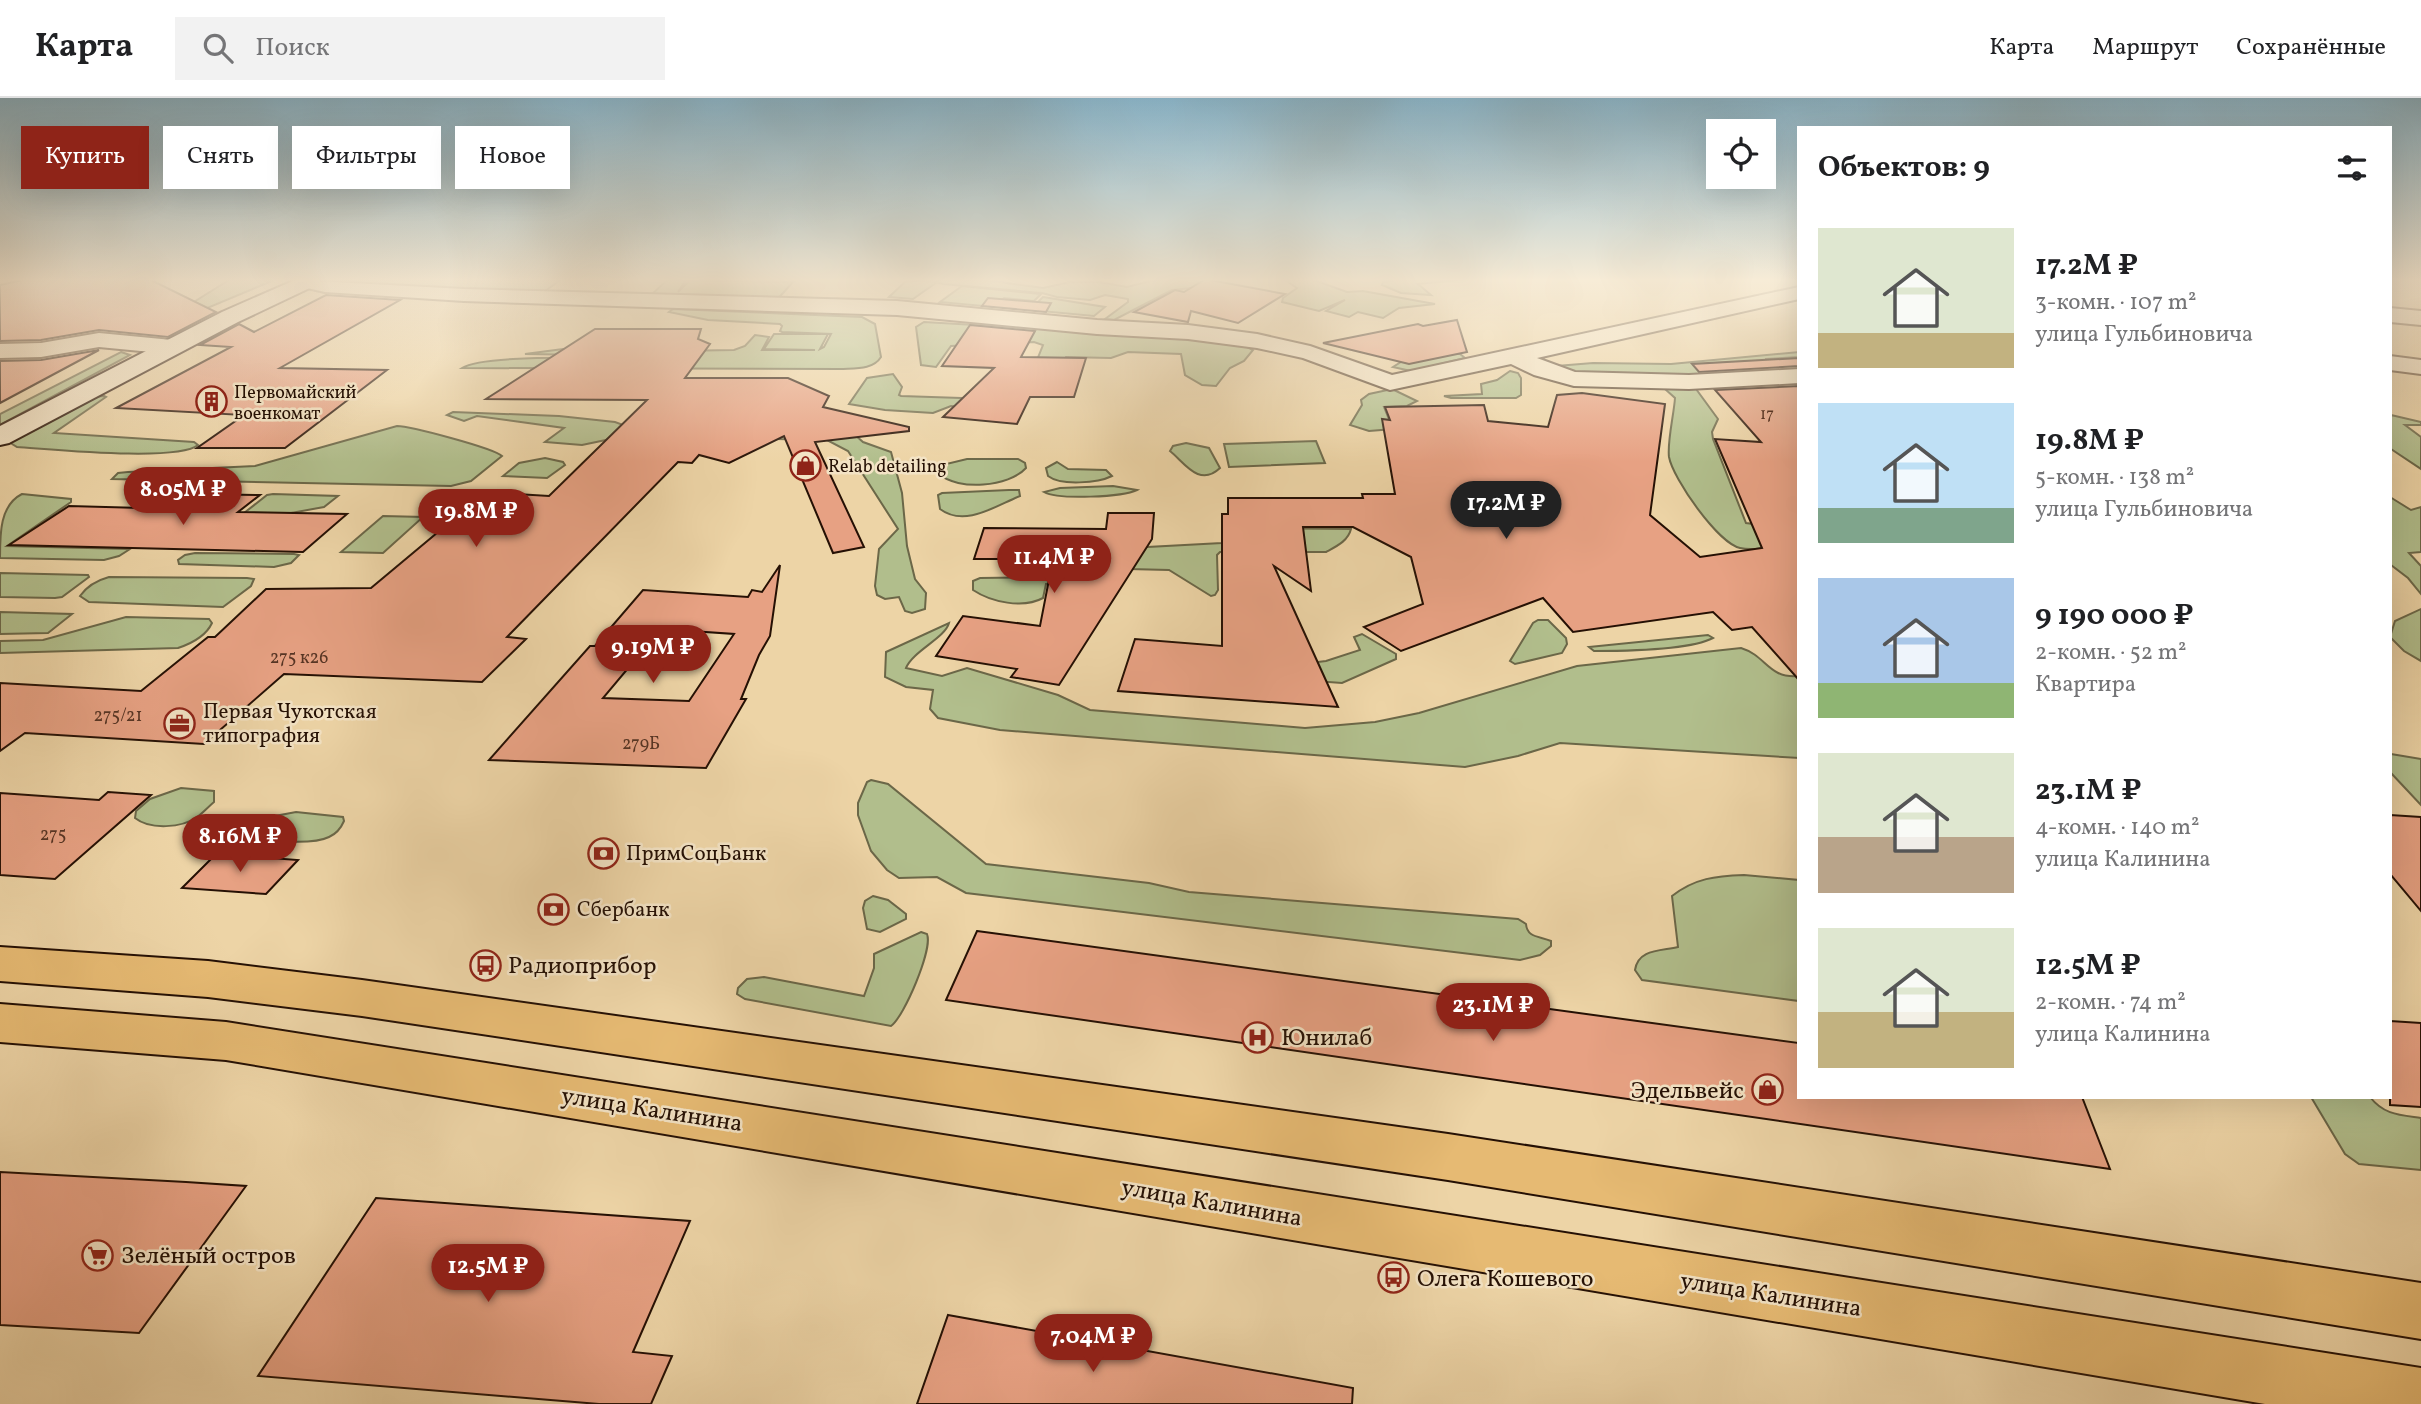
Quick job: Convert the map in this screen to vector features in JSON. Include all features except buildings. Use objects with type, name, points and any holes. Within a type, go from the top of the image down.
[{"type":"highway","points":[[0,964],[208,979],[389,1002],[1448,1157],[2421,1311]]},
{"type":"highway","name":"улица Калинина","points":[[0,1023],[226,1041],[2421,1399]]},
{"type":"street","points":[[0,351],[41,350],[94,341]]},
{"type":"street","points":[[109,341],[172,347]]},
{"type":"street","points":[[0,437],[184,341]]},
{"type":"street","points":[[1250,341],[1310,353],[1391,383],[1587,341]]},
{"type":"street","points":[[1516,357],[1543,370],[1574,379],[1699,382],[1797,376]]},
{"type":"street","points":[[2392,363],[2421,367]]},
{"type":"green space","points":[[750,341],[767,341],[762,350],[815,350],[764,349],[769,341],[824,341],[820,349],[827,341],[878,341],[881,357],[868,366],[840,369],[462,368],[496,360],[648,359],[651,356],[525,354],[563,349],[608,352],[734,350]]},
{"type":"green space","points":[[918,341],[1211,341],[1243,345],[1253,350],[1244,361],[1230,368],[1216,386],[1202,385],[1185,375],[1181,354],[1128,352],[1111,358],[1066,357],[1060,369],[1035,365],[1043,345],[1034,342],[951,346],[936,367],[921,365]]},
{"type":"green space","points":[[121,352],[130,355],[0,425],[0,414]]},
{"type":"green space","points":[[1797,352],[1797,357],[1766,359],[1767,370],[1720,379],[1670,380],[1572,372],[1556,366],[1593,363],[1671,364]]},
{"type":"green space","points":[[1448,353],[1460,354],[1465,358],[1411,371],[1393,367],[1401,362]]},
{"type":"green space","points":[[1510,371],[1518,373],[1521,378],[1521,395],[1516,398],[1444,396],[1482,394],[1481,384],[1497,380]]},
{"type":"green space","points":[[893,374],[902,387],[901,396],[992,399],[974,408],[951,406],[933,413],[885,410],[849,404],[867,378]]},
{"type":"green space","points":[[1392,389],[1417,401],[1407,406],[1384,407],[1393,429],[1369,431],[1350,425],[1362,405],[1361,400],[1369,394]]},
{"type":"green space","points":[[1665,389],[1696,389],[1718,419],[1712,432],[1713,439],[1746,523],[1787,528],[1797,542],[1762,548],[1740,548],[1731,544],[1709,523],[1687,494],[1672,467],[1669,444],[1675,398]]},
{"type":"green space","points":[[93,397],[106,397],[54,433],[194,442],[198,445],[186,450],[140,454],[17,447],[9,442]]},
{"type":"green space","points":[[453,412],[559,416],[615,422],[626,426],[620,437],[582,445],[545,442],[564,428],[477,416],[464,421],[447,415]]},
{"type":"green space","points":[[2392,415],[2421,422],[2421,425],[2405,425],[2421,437],[2421,469],[2392,450]]},
{"type":"green space","points":[[397,426],[451,438],[502,456],[471,481],[451,486],[112,479],[118,473],[128,472],[255,466]]},
{"type":"green space","points":[[700,427],[854,434],[863,442],[891,452],[902,493],[907,546],[915,579],[926,593],[925,609],[912,613],[905,611],[899,597],[885,599],[877,595],[875,586],[879,549],[898,529],[848,451],[827,440],[775,439]]},
{"type":"green space","points":[[1316,441],[1325,463],[1229,467],[1224,444]]},
{"type":"green space","points":[[1186,443],[1209,448],[1220,468],[1205,475],[1192,471],[1170,451],[1173,446]]},
{"type":"green space","points":[[545,458],[563,462],[565,465],[547,478],[503,476],[519,463]]},
{"type":"green space","points":[[967,459],[1018,459],[1025,463],[1026,468],[996,483],[970,485],[958,483],[939,474],[942,465]]},
{"type":"green space","points":[[1057,462],[1068,469],[1106,470],[1112,476],[1089,482],[1054,479],[1048,476],[1046,468]]},
{"type":"green space","points":[[1113,486],[1137,490],[1090,497],[1044,492],[1060,488]]},
{"type":"green space","points":[[1019,490],[1020,496],[970,516],[950,514],[940,509],[938,495],[942,493]]},
{"type":"green space","points":[[22,494],[71,499],[71,502],[7,546],[130,549],[119,556],[104,560],[0,558],[5,512]]},
{"type":"green space","points":[[267,495],[338,496],[324,507],[230,524]]},
{"type":"green space","points":[[2392,498],[2411,510],[2421,507],[2421,552],[2409,553],[2421,566],[2421,594],[2408,578],[2392,566]]},
{"type":"green space","points":[[383,516],[423,517],[383,553],[341,552]]},
{"type":"green space","points":[[1257,528],[1351,529],[1345,540],[1326,552],[1220,552],[1217,555],[1218,590],[1211,596],[1169,570],[1129,569],[1129,548],[1222,543]]},
{"type":"green space","points":[[185,555],[299,555],[291,563],[274,567],[179,564],[178,560]]},
{"type":"green space","points":[[0,573],[89,577],[62,597],[0,597]]},
{"type":"green space","points":[[109,577],[254,579],[251,586],[223,607],[89,602],[80,596],[93,584]]},
{"type":"green space","points":[[1080,577],[1078,583],[1046,584],[1043,598],[1026,603],[998,601],[973,590],[973,581],[980,578]]},
{"type":"green space","points":[[2421,609],[2421,661],[2404,651],[2392,639],[2395,621]]},
{"type":"green space","points":[[0,612],[72,614],[48,633],[0,634]]},
{"type":"green space","points":[[126,617],[209,619],[212,623],[202,636],[178,648],[0,653],[0,641],[43,640]]},
{"type":"green space","points":[[1548,620],[1566,638],[1567,644],[1562,653],[1515,664],[1510,661],[1533,623]]},
{"type":"green space","points":[[949,623],[942,634],[915,656],[906,668],[942,676],[967,668],[1058,695],[1090,710],[1305,728],[1375,722],[1419,713],[1577,666],[1741,648],[1757,656],[1774,671],[1797,676],[1797,758],[1560,743],[1518,756],[1465,767],[1000,730],[938,718],[930,709],[933,690],[906,687],[885,677],[886,652]]},
{"type":"green space","points":[[1362,634],[1396,654],[1396,659],[1342,683],[1219,674],[1326,661],[1360,650],[1354,637]]},
{"type":"green space","points":[[1708,635],[1713,638],[1672,647],[1594,651],[1589,647]]},
{"type":"green space","points":[[2392,754],[2421,759],[2421,805],[2392,774]]},
{"type":"green space","points":[[871,780],[888,784],[986,864],[1149,883],[1189,892],[1518,919],[1526,924],[1531,934],[1551,941],[1551,946],[1540,955],[1520,960],[966,893],[937,877],[899,878],[887,870],[871,851],[858,815],[858,803],[867,782]]},
{"type":"green space","points":[[181,788],[214,791],[214,802],[191,821],[175,825],[157,826],[135,818],[136,811],[150,799]]},
{"type":"green space","points":[[296,812],[343,817],[344,821],[334,834],[314,841],[283,841],[258,836],[259,831],[275,816]]},
{"type":"green space","points":[[1724,876],[1797,880],[1797,1001],[1642,980],[1635,970],[1640,958],[1645,955],[1678,947],[1672,896],[1689,885]]},
{"type":"green space","points":[[873,896],[888,900],[906,914],[906,919],[880,932],[867,929],[863,908],[865,901]]},
{"type":"green space","points":[[921,932],[927,934],[928,942],[922,967],[903,1010],[891,1026],[745,999],[737,994],[738,988],[747,979],[764,977],[864,996],[874,968],[874,954]]},
{"type":"green space","points":[[2312,1099],[2372,1099],[2387,1111],[2421,1118],[2421,1170],[2359,1164],[2345,1154]]},
{"type":"place","name":"Первомайский военкомат","points":[[211,402]]},
{"type":"place","name":"Relab detailing","points":[[805,466]]},
{"type":"place","name":"Первая Чукотская типография","points":[[180,723]]},
{"type":"place","name":"ПримСоцБанк","points":[[603,853]]},
{"type":"place","name":"Сбербанк","points":[[554,909]]},
{"type":"place","name":"Радиоприбор","points":[[485,965]]},
{"type":"place","name":"Юнилаб","points":[[1258,1037]]},
{"type":"place","name":"Эдельвейс","points":[[1767,1090]]},
{"type":"place","name":"Зелёный остров","points":[[98,1255]]},
{"type":"place","name":"Олега Кошевого","points":[[1394,1278]]}]
